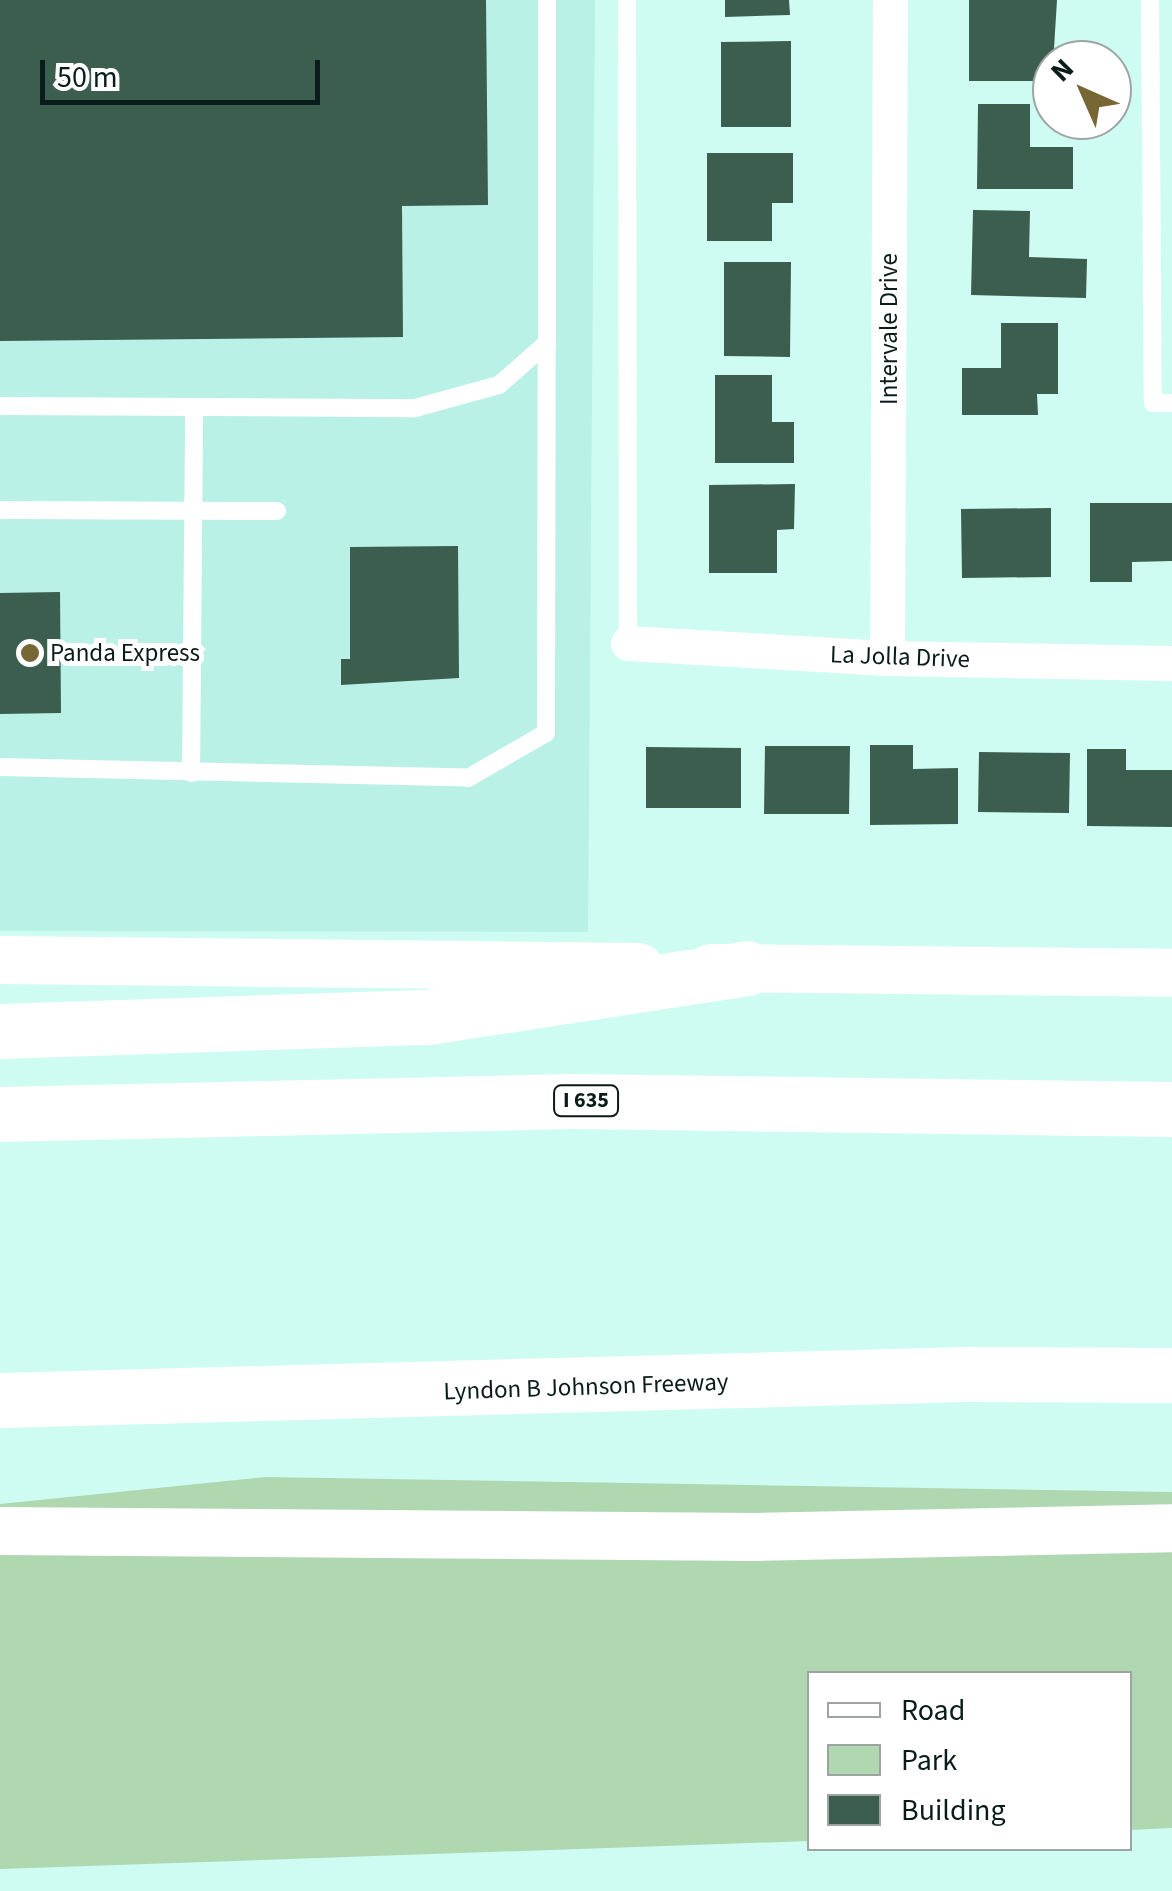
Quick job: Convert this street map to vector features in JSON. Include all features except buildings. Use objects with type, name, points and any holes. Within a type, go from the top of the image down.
[{"type":"highway","points":[[0,1031],[428,1017],[747,968]]},
{"type":"highway","name":"I 635","points":[[0,1114],[570,1101],[1172,1109]]},
{"type":"highway","name":"Lyndon B Johnson Freeway","points":[[0,1400],[966,1374],[1172,1375]]},
{"type":"main road","points":[[0,960],[1172,974]]},
{"type":"main road","points":[[0,1531],[754,1537],[1172,1528]]},
{"type":"street","name":"Intervale Drive","points":[[888,658],[890,0]]},
{"type":"street","name":"La Jolla Drive","points":[[628,642],[888,658],[1172,662]]},
{"type":"lane","points":[[0,767],[468,778],[546,733],[547,0]]},
{"type":"lane","points":[[627,0],[628,642]]},
{"type":"lane","points":[[1150,0],[1152,403],[1172,403]]},
{"type":"lane","points":[[0,406],[415,408],[499,385],[547,343]]},
{"type":"lane","points":[[191,773],[190,510],[194,406]]},
{"type":"lane","points":[[0,510],[277,512]]},
{"type":"shaded area","points":[[0,0],[595,0],[588,932],[0,931]]},
{"type":"green space","points":[[266,1477],[1172,1492],[1172,1828],[1132,1830],[1132,1671],[807,1671],[807,1841],[0,1869],[0,1504]]},
{"type":"place","name":"Panda Express","points":[[30,653]]}]
